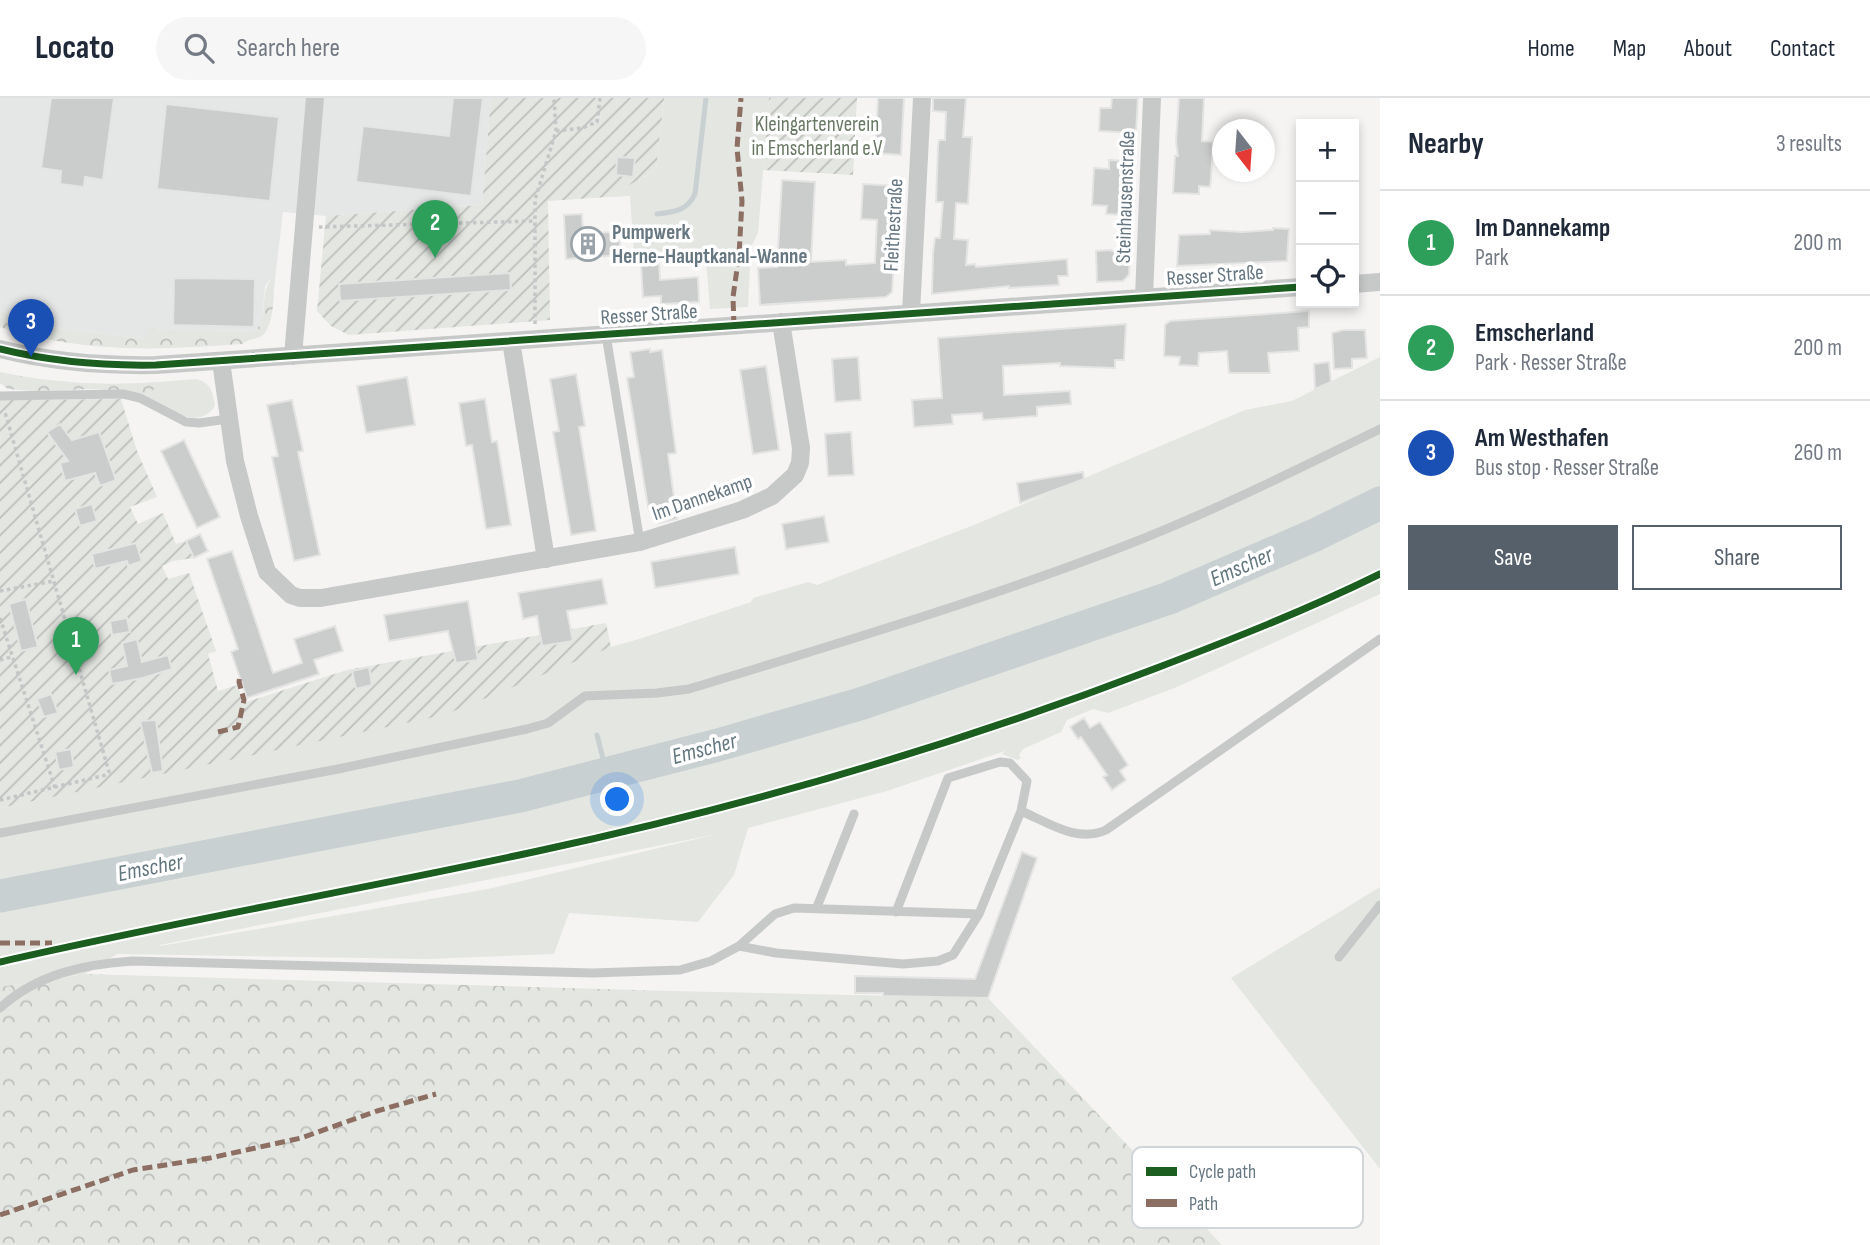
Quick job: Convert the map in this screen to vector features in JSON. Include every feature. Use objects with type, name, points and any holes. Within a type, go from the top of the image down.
[{"type":"street","points":[[293,356],[316,98]]},
{"type":"street","name":"Fleithestraße","points":[[911,313],[922,98]]},
{"type":"street","name":"Steinhausenstraße","points":[[1143,297],[1152,98]]},
{"type":"street","points":[[1359,284],[1380,282]]},
{"type":"street","name":"Resser Straße","points":[[0,349],[58,362],[107,366],[221,361],[1296,287]]},
{"type":"street","name":"Im Dannekamp","points":[[221,361],[235,461],[267,572],[291,595],[321,598],[640,542],[742,510],[772,496],[795,475],[800,463],[801,448],[781,322]]},
{"type":"street","points":[[511,341],[546,559]]},
{"type":"lane","points":[[606,334],[640,542]]},
{"type":"lane","points":[[0,396],[123,394],[140,398],[186,422],[229,419]]},
{"type":"lane","points":[[0,833],[527,729],[548,723],[585,696],[657,694],[689,689],[922,617],[1119,548],[1213,508],[1380,429]]},
{"type":"lane","points":[[1021,811],[1074,834],[1087,836],[1107,830],[1380,639]]},
{"type":"lane","points":[[738,946],[776,953],[903,964],[938,961],[953,956],[979,914],[1021,811],[1027,781],[1010,763],[1000,762],[948,778],[896,912]]},
{"type":"lane","points":[[817,907],[854,814]]},
{"type":"lane","points":[[1339,957],[1380,905]]},
{"type":"lane","points":[[0,1009],[58,972],[98,963],[234,962],[414,970],[593,973],[680,970],[711,961],[738,946],[775,914],[794,908],[979,914]]},
{"type":"path","points":[[536,340],[535,200],[556,131],[554,98]]},
{"type":"path","points":[[556,131],[582,128],[597,122],[600,98]]},
{"type":"path","points":[[303,227],[534,221]]},
{"type":"path","points":[[0,396],[109,772],[106,775],[0,800]]},
{"type":"path","points":[[0,591],[54,581]]},
{"type":"path","points":[[0,618],[55,788]]},
{"type":"path","points":[[0,660],[12,656]]},
{"type":"shaded area","points":[[0,98],[491,98],[482,205],[326,216],[283,212],[275,279],[270,279],[265,286],[262,321],[255,331],[148,329],[146,339],[49,327],[0,310]]},
{"type":"green space","points":[[491,98],[664,98],[656,170],[608,197],[548,201],[550,320],[349,335],[331,326],[317,311],[326,216],[482,205]]},
{"type":"green space","points":[[664,98],[769,98],[758,233],[751,247],[748,307],[710,309],[705,249],[634,253],[630,196],[608,197],[656,170]]},
{"type":"green space","name":"Kleingartenverein in Emscherland e.V","points":[[769,98],[857,98],[853,175],[763,170]]},
{"type":"green space","points":[[271,279],[275,279],[272,316],[267,330],[261,337],[243,344],[180,348],[92,346],[32,336],[0,327],[0,310],[49,327],[145,339],[147,329],[255,331],[262,319],[265,292]]},
{"type":"green space","points":[[1380,357],[1380,594],[1177,687],[1108,713],[1093,709],[1067,720],[1061,732],[1023,749],[1019,755],[1021,758],[1017,760],[1002,754],[1005,751],[887,791],[748,828],[734,875],[698,922],[569,913],[554,954],[427,959],[117,954],[85,974],[0,987],[0,808],[170,771],[639,639],[751,602],[753,598],[808,582],[817,585],[974,525],[1245,410],[1292,401]],"holes":[[[717,834],[488,889],[160,946]]]},
{"type":"green space","points":[[0,372],[79,383],[158,382],[152,392],[143,396],[125,391],[92,389],[35,391],[8,389],[0,383]]},
{"type":"green space","points":[[196,379],[210,389],[215,406],[208,414],[199,417],[180,415],[143,396],[152,392],[158,382]]},
{"type":"green space","points":[[121,399],[137,451],[157,497],[130,507],[138,524],[163,513],[176,544],[186,541],[194,558],[173,561],[162,566],[168,579],[189,573],[216,651],[208,654],[218,691],[238,685],[243,703],[347,670],[606,623],[611,647],[444,715],[0,808],[0,400]]},
{"type":"green space","points":[[1380,887],[1380,1169],[1363,1147],[1231,978]]},
{"type":"green space","points":[[85,974],[988,998],[1132,1150],[1132,1228],[1206,1228],[1222,1245],[0,1245],[0,987]]},
{"type":"building","points":[[51,98],[114,98],[103,180],[85,177],[84,187],[60,184],[61,171],[41,168]]},
{"type":"building","points":[[453,98],[483,98],[471,196],[356,182],[363,126],[449,136]]},
{"type":"building","points":[[878,98],[904,98],[901,155],[875,153]]},
{"type":"building","points":[[933,98],[966,98],[963,137],[972,137],[968,204],[956,203],[954,239],[968,240],[966,265],[975,264],[976,267],[1067,259],[1068,276],[1058,276],[1059,285],[1009,286],[932,294],[933,253],[935,238],[940,238],[943,202],[936,202],[938,146],[939,140],[945,140],[946,112],[933,111]]},
{"type":"building","points":[[1112,98],[1138,98],[1136,133],[1099,131],[1100,108],[1111,108]]},
{"type":"building","points":[[1179,98],[1204,98],[1202,141],[1212,142],[1212,157],[1210,187],[1199,186],[1199,194],[1173,193],[1175,156],[1178,156],[1176,142]]},
{"type":"building","points":[[166,104],[279,117],[270,201],[157,189]]},
{"type":"building","points":[[617,157],[635,158],[633,177],[616,175]]},
{"type":"building","points":[[1109,160],[1128,161],[1128,171],[1135,169],[1132,209],[1126,206],[1126,215],[1106,214],[1107,206],[1092,205],[1094,168],[1109,169]]},
{"type":"building","points":[[782,180],[815,182],[811,262],[846,260],[846,265],[875,263],[877,220],[861,219],[863,184],[899,186],[892,292],[886,297],[760,305],[758,268],[777,267]]},
{"type":"building","name":"Pumpwerk Herne-Hauptkanal-Wanne","points":[[582,214],[583,234],[611,232],[611,235],[619,235],[621,255],[566,259],[564,215]]},
{"type":"building","points":[[1289,229],[1287,261],[1177,266],[1179,235],[1210,234],[1210,230],[1242,232]]},
{"type":"building","points":[[1096,251],[1130,252],[1129,275],[1123,281],[1097,282]]},
{"type":"building","points":[[659,264],[660,280],[698,277],[699,302],[661,304],[661,296],[643,297],[641,265]]},
{"type":"building","points":[[510,273],[511,290],[340,301],[339,284]]},
{"type":"building","points":[[174,278],[255,279],[254,327],[173,325]]},
{"type":"building","points":[[1309,311],[1309,327],[1298,328],[1299,351],[1268,353],[1270,373],[1229,373],[1227,351],[1199,353],[1198,366],[1179,365],[1180,357],[1164,356],[1165,325],[1170,321]]},
{"type":"building","points":[[1126,324],[1124,360],[1115,360],[1115,368],[1060,366],[1060,363],[1003,366],[1004,395],[1070,391],[1071,404],[1037,407],[1037,416],[983,420],[982,413],[952,415],[953,424],[914,427],[912,400],[942,398],[938,338]]},
{"type":"building","points":[[1365,330],[1367,358],[1352,359],[1352,368],[1334,369],[1332,333]]},
{"type":"building","points":[[650,349],[650,352],[662,350],[676,453],[668,454],[677,519],[658,523],[655,506],[648,507],[627,378],[634,377],[630,352]]},
{"type":"building","points":[[858,357],[861,400],[835,402],[832,359]]},
{"type":"building","points":[[1329,362],[1331,382],[1315,389],[1314,364]]},
{"type":"building","points":[[766,366],[779,450],[753,454],[740,370]]},
{"type":"building","points":[[576,374],[585,426],[579,427],[596,531],[571,535],[553,432],[559,431],[550,379]]},
{"type":"building","points":[[407,377],[415,425],[366,433],[357,386]]},
{"type":"building","points":[[485,399],[492,442],[497,441],[511,525],[486,529],[472,445],[466,446],[459,403]]},
{"type":"building","points":[[292,400],[303,451],[298,452],[320,555],[294,561],[272,457],[278,456],[267,405]]},
{"type":"building","points":[[60,424],[72,440],[99,432],[116,480],[100,486],[95,473],[65,481],[60,463],[68,461],[47,432]]},
{"type":"building","points":[[851,432],[854,475],[828,476],[825,434]]},
{"type":"building","points":[[184,440],[220,517],[197,528],[161,451]]},
{"type":"building","points":[[1083,472],[1084,479],[1020,503],[1017,483]]},
{"type":"building","points":[[92,504],[97,521],[80,526],[75,509]]},
{"type":"building","points":[[824,516],[829,542],[786,549],[782,524]]},
{"type":"building","points":[[200,534],[208,551],[194,558],[186,541]]},
{"type":"building","points":[[136,543],[142,561],[128,566],[127,561],[95,569],[92,554]]},
{"type":"building","points":[[735,547],[739,574],[655,588],[651,562]]},
{"type":"building","points":[[232,551],[273,673],[302,663],[294,639],[335,626],[343,651],[314,660],[319,674],[247,698],[231,652],[238,649],[207,559]]},
{"type":"building","points":[[602,579],[607,604],[567,611],[573,641],[542,646],[537,616],[523,619],[518,593]]},
{"type":"building","points":[[26,599],[38,647],[21,651],[9,604]]},
{"type":"building","points":[[468,601],[478,660],[456,663],[448,631],[389,641],[384,615]]},
{"type":"building","points":[[127,618],[130,632],[112,635],[110,621]]},
{"type":"building","points":[[137,639],[142,662],[168,655],[172,669],[112,684],[109,670],[127,666],[122,643]]},
{"type":"building","points":[[369,667],[372,685],[356,689],[352,671]]},
{"type":"building","points":[[51,694],[58,713],[44,717],[37,699]]},
{"type":"building","points":[[1084,718],[1090,728],[1100,722],[1128,765],[1120,771],[1126,780],[1112,790],[1103,777],[1107,775],[1081,737],[1078,739],[1070,727]]},
{"type":"building","points":[[156,720],[163,771],[152,773],[140,721]]},
{"type":"building","points":[[71,749],[74,767],[59,770],[55,752]]},
{"type":"building","points":[[1022,852],[1037,858],[988,998],[855,993],[855,976],[975,979]]},
{"type":"waterway","points":[[657,214],[684,207],[695,194],[706,98]]},
{"type":"waterway","name":"Emscher","points":[[0,896],[520,796],[718,745],[860,704],[1169,598],[1315,535],[1380,503]]},
{"type":"waterway","points":[[597,735],[607,774]]},
{"type":"marked path","points":[[734,326],[733,297],[742,201],[737,148],[741,98]]},
{"type":"marked path","points":[[218,732],[238,727],[244,700],[239,682],[240,674]]},
{"type":"marked path","points":[[0,943],[52,943]]},
{"type":"marked path","points":[[0,1215],[133,1170],[210,1158],[301,1138],[377,1111],[436,1094]]},
{"type":"cycle path","points":[[0,349],[77,362],[156,365],[1296,287]]},
{"type":"cycle path","points":[[0,962],[538,851],[772,794],[926,749],[1078,697],[1268,624],[1380,574]]},
{"type":"place","name":"Pumpwerk Herne-Hauptkanal-Wanne","points":[[588,244]]},
{"type":"place","name":"Emscherland","points":[[435,258]]},
{"type":"place","name":"Am Westhafen","points":[[31,357]]},
{"type":"place","name":"Im Dannekamp","points":[[76,675]]}]
